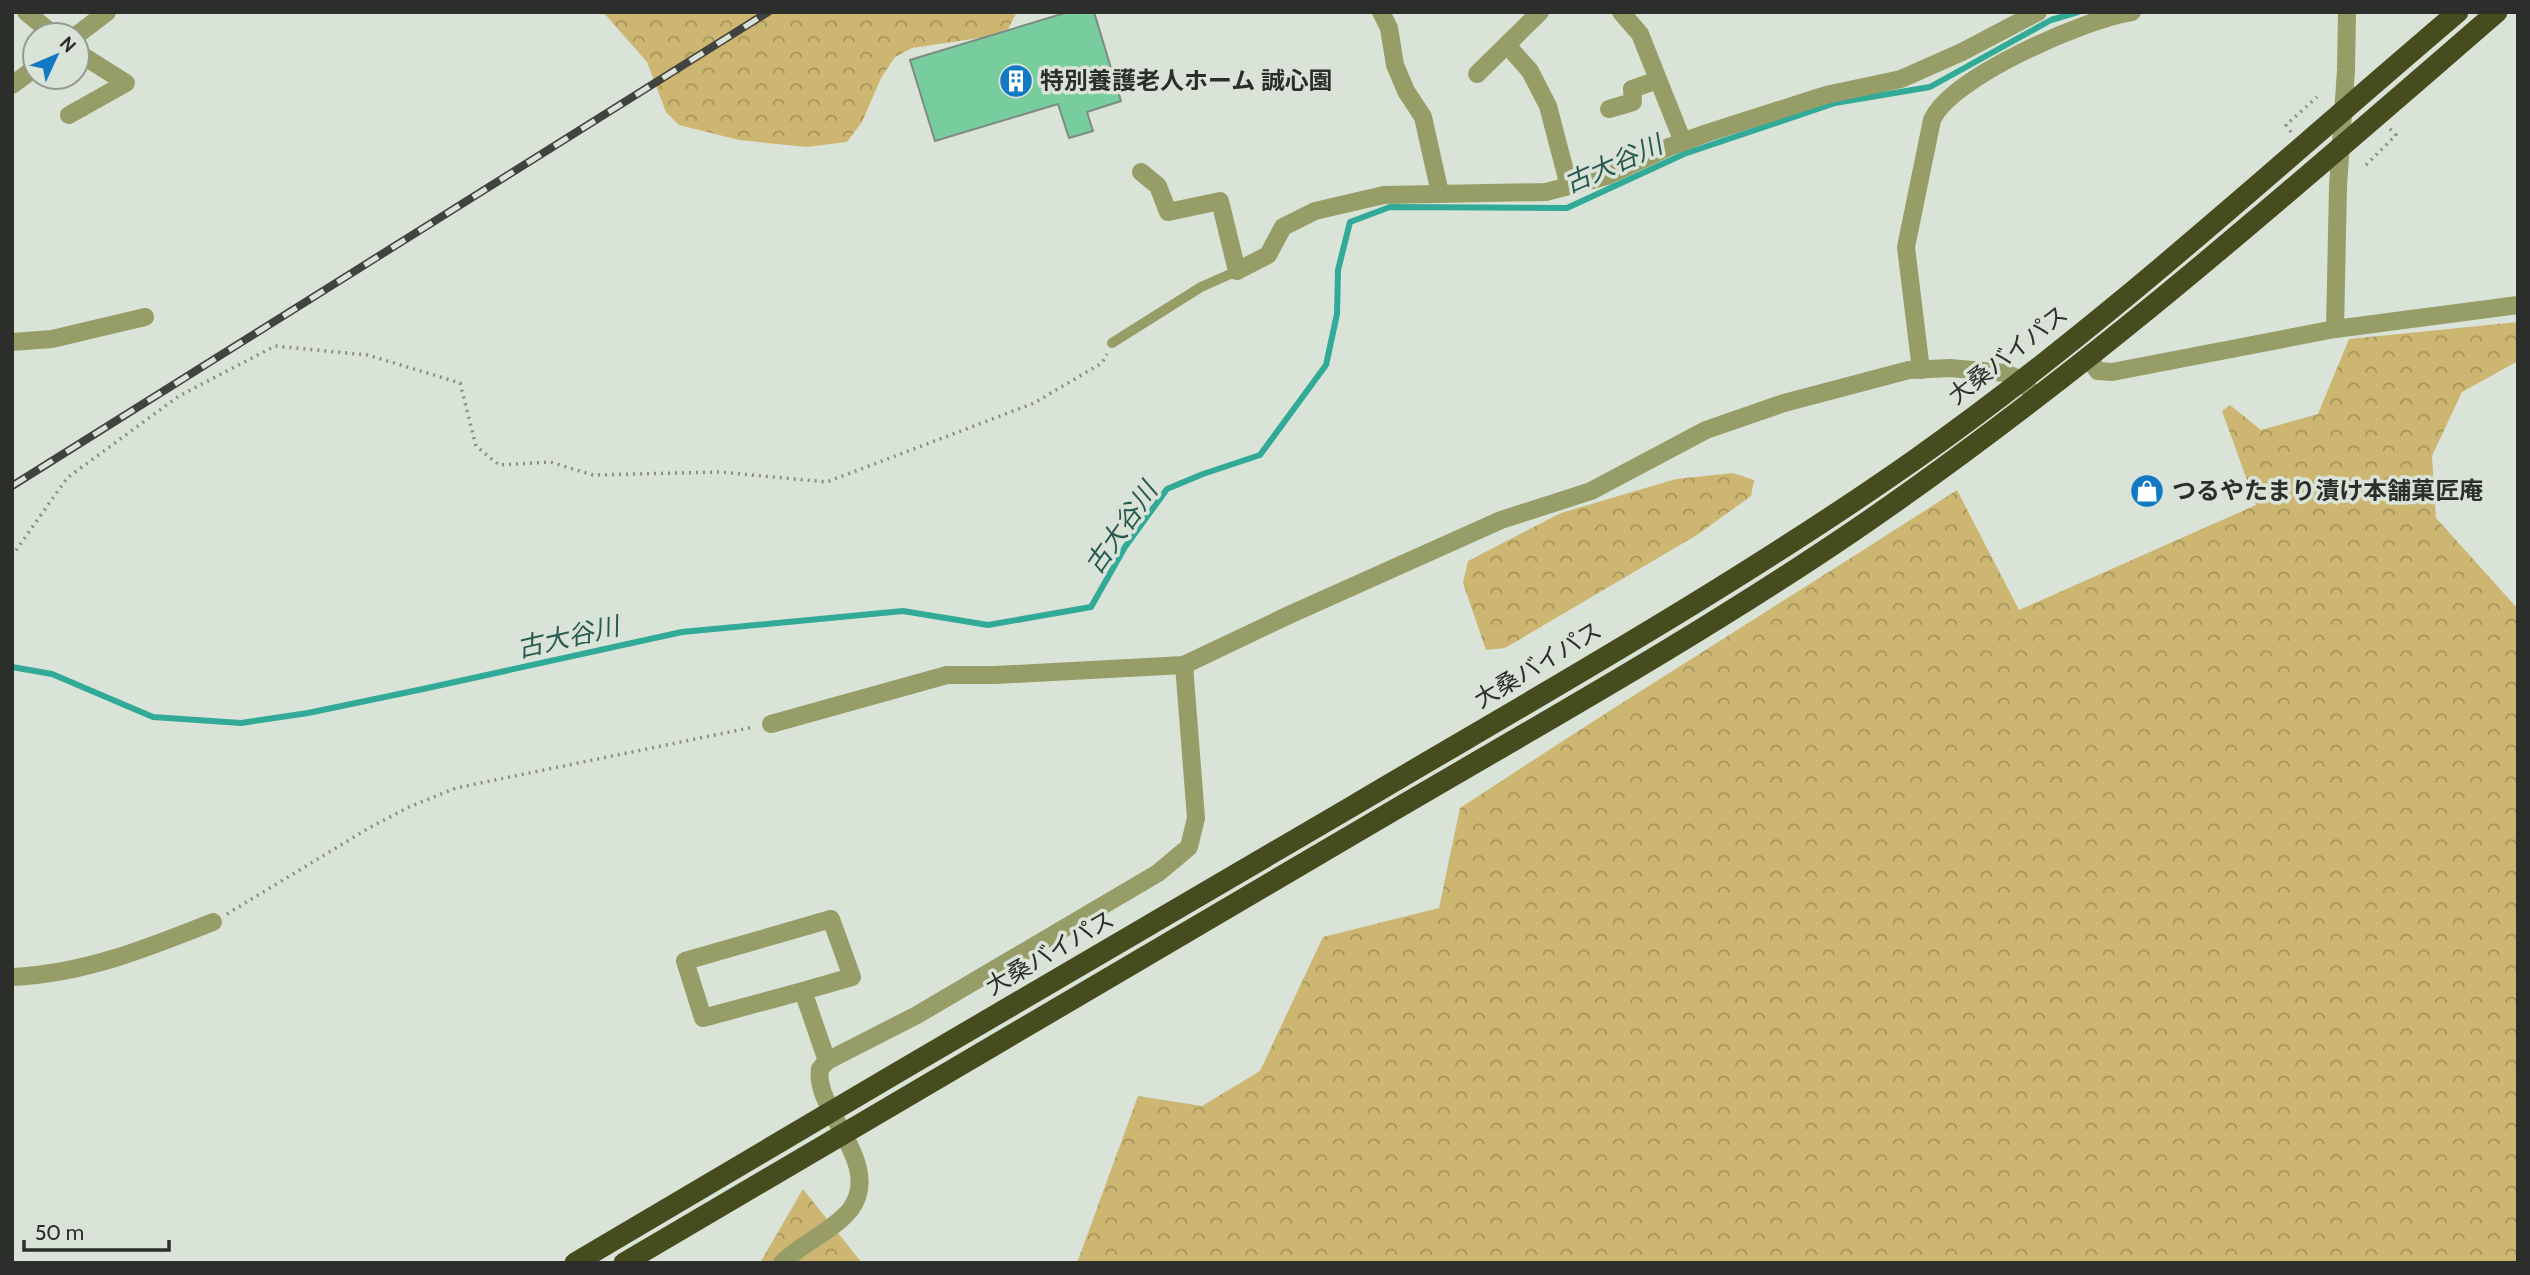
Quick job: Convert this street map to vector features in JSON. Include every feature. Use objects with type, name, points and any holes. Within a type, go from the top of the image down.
[{"type":"highway","name":"大桑バイパス","points":[[575,1263],[1617,649],[1838,512],[2022,380],[2458,12]]},
{"type":"highway","name":"大桑バイパス","points":[[624,1263],[1755,596],[1850,533],[2089,359],[2497,12]]},
{"type":"street","points":[[91,24],[107,12]]},
{"type":"street","points":[[1381,12],[1389,28],[1395,65],[1406,91],[1423,117],[1440,193]]},
{"type":"street","points":[[1477,74],[1540,12]]},
{"type":"street","points":[[1621,12],[1640,34],[1683,142]]},
{"type":"street","points":[[1141,172],[1158,186],[1168,212],[1220,201],[1237,271],[1268,256],[1283,227],[1315,211],[1384,195],[1546,192],[1607,176],[1683,142],[1826,95],[1901,79],[1962,52],[2038,12]]},
{"type":"street","points":[[1921,370],[1906,247],[1936,109],[1950,96],[2010,58],[2069,30],[2132,12]]},
{"type":"street","points":[[2335,328],[2339,147],[2346,71],[2347,12]]},
{"type":"street","points":[[1507,45],[1530,71],[1548,106],[1569,186]]},
{"type":"street","points":[[69,115],[126,83],[91,61]]},
{"type":"street","points":[[1609,109],[1633,102],[1632,89],[1658,80]]},
{"type":"street","points":[[2089,359],[2098,371],[2112,372],[2335,328],[2518,305]]},
{"type":"street","points":[[12,342],[52,339],[145,317]]},
{"type":"street","points":[[771,723],[947,675],[1184,665],[1501,520],[1591,491],[1706,430],[1784,402],[1909,370],[1950,368],[2005,373],[2022,380],[2036,400]]},
{"type":"street","points":[[782,1263],[846,1214],[855,1202],[858,1192],[858,1172],[845,1132],[821,1088],[820,1069],[827,1061],[917,1015],[1158,873],[1189,847],[1196,818],[1184,665]]},
{"type":"street","points":[[831,919],[852,977],[803,991],[703,1018],[685,961],[831,919]]},
{"type":"street","points":[[12,976],[80,968],[147,948],[213,922]]},
{"type":"street","points":[[803,991],[827,1061]]},
{"type":"lane","points":[[1112,343],[1201,287],[1237,271]]},
{"type":"path","points":[[2292,132],[2286,125],[2317,97]]},
{"type":"path","points":[[2366,164],[2396,135],[2389,128]]},
{"type":"path","points":[[12,556],[67,478],[179,396],[275,346],[368,355],[460,383],[476,446],[499,465],[550,462],[593,475],[720,472],[827,482],[1034,403],[1102,363],[1112,343]]},
{"type":"path","points":[[213,922],[369,828],[409,807],[456,788],[771,723]]},
{"type":"green space","points":[[603,12],[1017,12],[1008,29],[986,37],[912,48],[895,57],[881,78],[862,122],[847,142],[806,147],[739,140],[679,125],[666,112],[647,62]]},
{"type":"green space","points":[[2518,322],[2518,361],[2462,392],[2432,456],[2436,518],[2518,609],[2518,1263],[1077,1263],[1138,1096],[1202,1106],[1260,1071],[1323,937],[1439,908],[1460,808],[1957,490],[2019,610],[2256,505],[2222,411],[2230,405],[2261,430],[2318,414],[2349,339]]},
{"type":"green space","points":[[1733,473],[1754,480],[1751,496],[1697,535],[1505,648],[1486,650],[1463,583],[1468,561],[1561,513],[1676,479]]},
{"type":"green space","points":[[803,1189],[862,1263],[760,1263]]},
{"type":"building","name":"特別養護老人ホーム 誠心園","points":[[1068,12],[1094,12],[1121,101],[1087,112],[1093,131],[1069,138],[1058,104],[935,141],[910,60]]},
{"type":"waterway","name":"古大谷川","points":[[12,667],[52,674],[153,717],[241,723],[308,713],[682,632],[903,611],[988,625],[1091,607],[1125,547],[1167,489],[1260,455],[1326,365],[1337,314],[1338,270],[1350,222],[1390,207],[1567,208],[1684,154],[1835,103],[1930,87],[2051,20],[2078,12]]},
{"type":"railway","points":[[12,486],[768,12]]},
{"type":"place","name":"特別養護老人ホーム 誠心園","points":[[1016,81]]},
{"type":"place","name":"つるやたまり漬け本舗菓匠庵","points":[[2147,491]]}]
